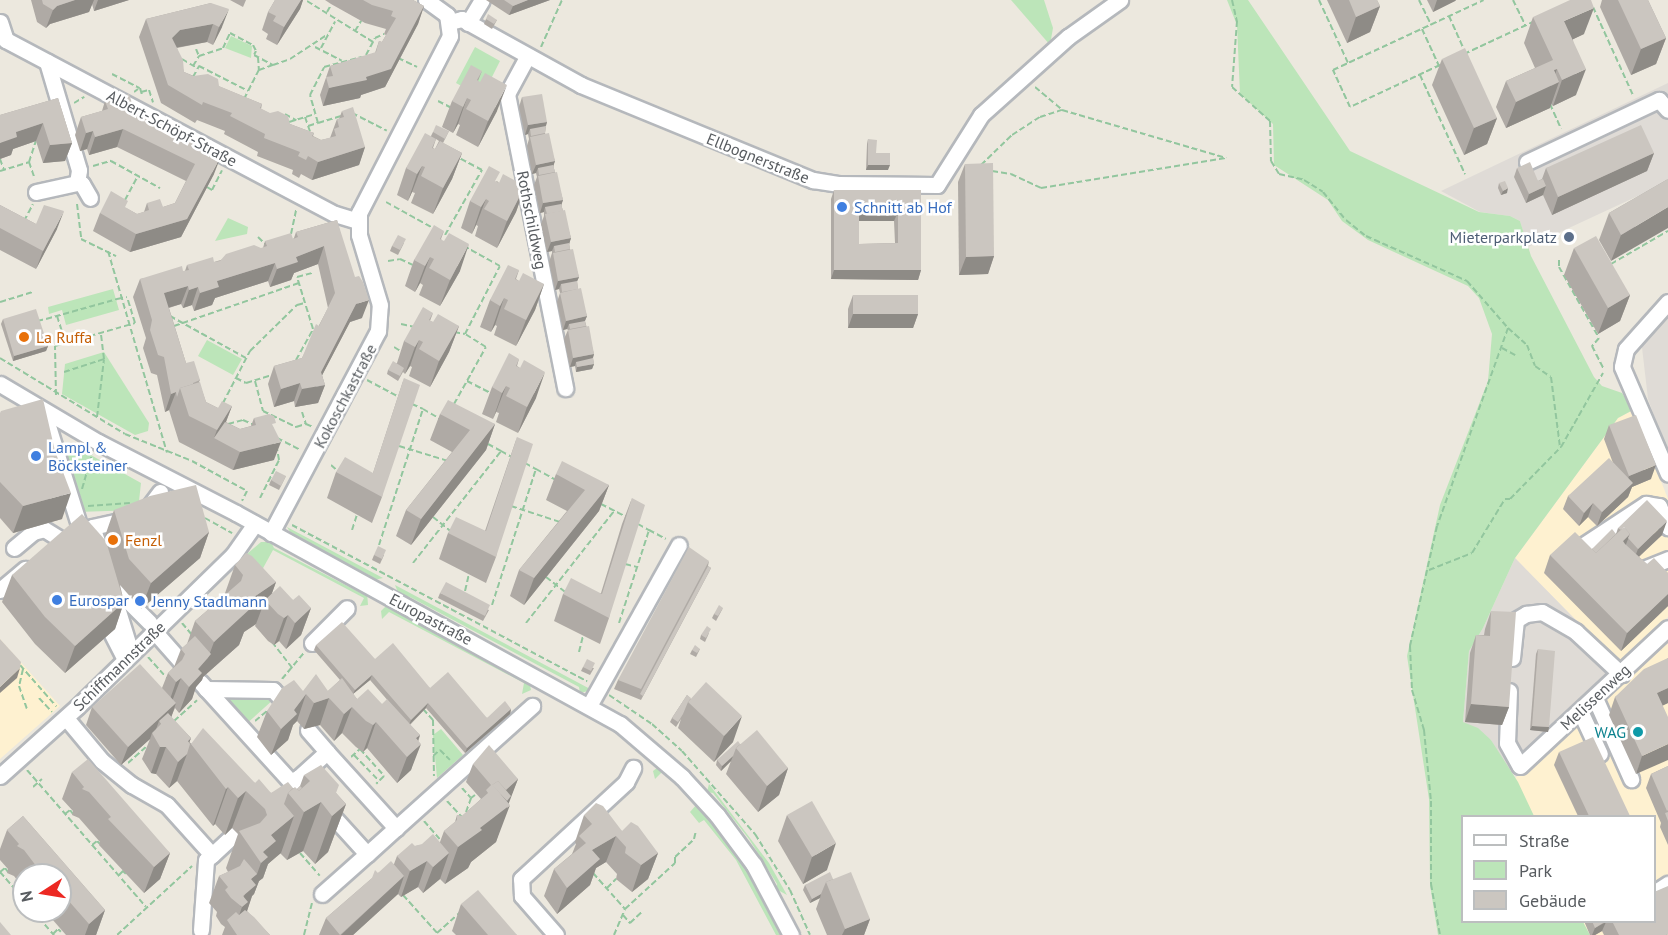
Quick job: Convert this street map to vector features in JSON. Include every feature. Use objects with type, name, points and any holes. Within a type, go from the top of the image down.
[{"type":"street","points":[[358,221],[362,203],[450,36],[450,22],[443,10],[426,0]]},
{"type":"street","points":[[468,23],[482,0]]},
{"type":"street","name":"Ellbognerstraße","points":[[450,22],[462,19],[530,59],[581,85],[813,180],[838,184],[937,185],[971,127],[1068,37],[1120,0]]},
{"type":"street","name":"Albert-Schöpf-Straße","points":[[0,22],[6,40],[299,195],[358,221]]},
{"type":"street","name":"Rothschildweg","points":[[530,59],[507,94],[566,388]]},
{"type":"street","points":[[47,62],[78,177],[90,198]]},
{"type":"street","points":[[1527,162],[1659,100],[1668,110]]},
{"type":"street","points":[[36,192],[78,177]]},
{"type":"street","name":"Kokoschkastraße","points":[[271,533],[375,341],[380,319],[358,221]]},
{"type":"street","points":[[1668,302],[1626,349],[1622,367],[1625,379],[1668,474]]},
{"type":"street","name":"Europastraße","points":[[0,384],[98,442],[590,705],[647,746],[717,814],[754,865],[791,935]]},
{"type":"street","points":[[48,426],[110,583],[128,643]]},
{"type":"street","points":[[3,582],[86,527],[142,516],[160,492]]},
{"type":"street","points":[[1576,550],[1646,504],[1659,506],[1668,527]]},
{"type":"street","name":"Schiffmannstraße","points":[[0,776],[59,714],[125,660],[152,627],[232,555],[255,524]]},
{"type":"street","points":[[38,558],[11,545],[33,532],[44,529],[63,541]]},
{"type":"street","points":[[590,705],[679,545]]},
{"type":"street","points":[[1638,571],[1668,559]]},
{"type":"street","points":[[110,583],[183,664]]},
{"type":"street","points":[[312,643],[347,608]]},
{"type":"street","name":"Melissenweg","points":[[1621,674],[1576,632],[1550,614],[1520,616],[1514,630],[1506,733],[1510,751],[1520,766],[1621,674],[1668,628]]},
{"type":"street","points":[[111,632],[125,660]]},
{"type":"street","points":[[205,687],[277,695],[294,712]]},
{"type":"street","points":[[205,687],[291,784],[367,854]]},
{"type":"street","points":[[1595,698],[1631,778]]},
{"type":"street","points":[[326,891],[532,706]]},
{"type":"street","points":[[1580,711],[1604,765]]},
{"type":"street","points":[[59,714],[88,747],[117,773],[166,805],[212,855]]},
{"type":"street","points":[[308,730],[396,828]]},
{"type":"street","points":[[291,784],[327,752]]},
{"type":"street","points":[[556,935],[522,896],[521,879],[626,782],[633,768]]},
{"type":"street","points":[[201,930],[206,860],[236,833]]},
{"type":"path","points":[[530,59],[562,0]]},
{"type":"path","points":[[1233,0],[1236,5],[1232,87],[1270,121],[1271,161],[1279,174],[1304,180],[1323,192],[1346,220],[1366,236],[1467,281],[1508,328],[1527,345],[1535,366],[1551,377],[1561,447]]},
{"type":"path","points":[[1319,0],[1348,63]]},
{"type":"path","points":[[1419,0],[1431,25]]},
{"type":"path","points":[[1448,62],[1350,107],[1333,70],[1484,0]]},
{"type":"path","points":[[1513,0],[1525,26]]},
{"type":"path","points":[[1590,0],[1632,95]]},
{"type":"path","points":[[307,2],[327,12],[335,22],[381,49]]},
{"type":"path","points":[[327,12],[331,4]]},
{"type":"path","points":[[1449,16],[1466,53]]},
{"type":"path","points":[[355,32],[361,21]]},
{"type":"path","points":[[1457,57],[1534,21]]},
{"type":"path","points":[[320,50],[335,22]]},
{"type":"path","points":[[1422,29],[1439,66]]},
{"type":"path","points":[[193,66],[199,56],[223,48],[230,33],[253,45],[260,70],[240,106]]},
{"type":"path","points":[[260,70],[290,59],[328,34]]},
{"type":"path","points":[[365,58],[372,43],[384,34]]},
{"type":"path","points":[[315,47],[343,62]]},
{"type":"path","points":[[196,49],[199,56]]},
{"type":"path","points":[[390,54],[422,69]]},
{"type":"path","points":[[175,56],[248,91]]},
{"type":"path","points":[[258,57],[273,65]]},
{"type":"path","points":[[318,123],[310,95],[324,67],[365,58],[371,61]]},
{"type":"path","points":[[189,84],[197,68]]},
{"type":"path","points":[[112,75],[138,89]]},
{"type":"path","points":[[987,171],[1011,174],[1041,188],[1226,158],[1062,110],[1025,75]]},
{"type":"path","points":[[1420,75],[1465,174]]},
{"type":"path","points":[[61,109],[73,105],[75,100],[103,91]]},
{"type":"path","points":[[1546,96],[1561,129]]},
{"type":"path","points":[[438,101],[452,109]]},
{"type":"path","points":[[979,166],[1012,135],[1040,117],[1062,110]]},
{"type":"path","points":[[308,126],[352,113],[389,132]]},
{"type":"path","points":[[285,114],[296,120]]},
{"type":"path","points":[[287,123],[315,114]]},
{"type":"path","points":[[305,117],[314,142]]},
{"type":"path","points":[[29,162],[36,141]]},
{"type":"path","points":[[445,235],[482,170],[451,154]]},
{"type":"path","points":[[0,159],[4,170]]},
{"type":"path","points":[[116,256],[79,235],[78,177],[111,161],[160,188]]},
{"type":"path","points":[[123,204],[138,176]]},
{"type":"path","points":[[207,187],[212,190],[216,181]]},
{"type":"path","points":[[290,236],[299,195]]},
{"type":"path","points":[[386,202],[454,240]]},
{"type":"path","points":[[462,204],[471,209]]},
{"type":"path","points":[[1607,266],[1668,231]]},
{"type":"path","points":[[258,237],[263,245],[272,242]]},
{"type":"path","points":[[463,245],[500,266],[465,334]]},
{"type":"path","points":[[108,251],[167,453]]},
{"type":"path","points":[[388,261],[400,259],[416,267]]},
{"type":"path","points":[[1559,260],[1558,267],[1599,338],[1592,346],[1603,368]]},
{"type":"path","points":[[292,368],[313,329],[297,277],[312,273]]},
{"type":"path","points":[[176,335],[173,324],[299,283]]},
{"type":"path","points":[[0,302],[32,292]]},
{"type":"path","points":[[37,321],[127,297],[135,323],[47,348]]},
{"type":"path","points":[[481,302],[490,307]]},
{"type":"path","points":[[219,411],[246,358],[297,305],[305,303]]},
{"type":"path","points":[[37,312],[41,325]]},
{"type":"path","points":[[164,313],[246,358]]},
{"type":"path","points":[[57,316],[66,343]]},
{"type":"path","points":[[400,324],[422,328]]},
{"type":"path","points":[[1440,935],[1431,884],[1430,789],[1409,661],[1442,508],[1508,328]]},
{"type":"path","points":[[443,331],[465,334],[486,347],[450,411]]},
{"type":"path","points":[[97,417],[105,359],[100,333]]},
{"type":"path","points":[[55,346],[56,395]]},
{"type":"path","points":[[394,347],[403,353]]},
{"type":"path","points":[[1502,348],[1515,355]]},
{"type":"path","points":[[0,358],[56,395],[167,453],[192,461],[247,491],[240,505]]},
{"type":"path","points":[[64,372],[105,359]]},
{"type":"path","points":[[236,378],[246,383],[283,371]]},
{"type":"path","points":[[1429,570],[1472,553],[1505,499],[1510,499],[1561,447],[1603,373]]},
{"type":"path","points":[[357,374],[445,421]]},
{"type":"path","points":[[255,380],[263,411],[296,427],[306,423]]},
{"type":"path","points":[[467,381],[492,394]]},
{"type":"path","points":[[379,545],[423,409]]},
{"type":"path","points":[[302,412],[306,423],[318,430]]},
{"type":"path","points":[[220,426],[243,420],[259,428]]},
{"type":"path","points":[[260,498],[279,460],[277,448],[272,444],[275,436],[306,452]]},
{"type":"path","points":[[483,441],[566,485]]},
{"type":"path","points":[[399,446],[455,463]]},
{"type":"path","points":[[413,563],[501,451]]},
{"type":"path","points":[[81,496],[92,455]]},
{"type":"path","points":[[331,465],[339,472]]},
{"type":"path","points":[[492,605],[536,469]]},
{"type":"path","points":[[596,501],[679,545]]},
{"type":"path","points":[[78,506],[139,503]]},
{"type":"path","points":[[512,506],[569,524]]},
{"type":"path","points":[[526,623],[614,511]]},
{"type":"path","points":[[352,530],[357,515]]},
{"type":"path","points":[[433,517],[452,532]]},
{"type":"path","points":[[287,522],[599,689],[655,726]]},
{"type":"path","points":[[615,633],[649,530]]},
{"type":"path","points":[[625,564],[637,567]]},
{"type":"path","points":[[465,591],[469,574]]},
{"type":"path","points":[[546,577],[565,592]]},
{"type":"path","points":[[180,621],[196,642]]},
{"type":"path","points":[[579,652],[583,636]]},
{"type":"path","points":[[272,642],[292,668]]},
{"type":"path","points":[[244,731],[261,716],[277,695],[292,668],[312,643]]},
{"type":"path","points":[[145,654],[172,683]]},
{"type":"path","points":[[17,662],[59,714]]},
{"type":"path","points":[[23,669],[19,686],[27,709]]},
{"type":"path","points":[[166,728],[205,687]]},
{"type":"path","points":[[39,698],[59,714]]},
{"type":"path","points":[[421,707],[433,720],[433,756],[437,791],[464,819]]},
{"type":"path","points":[[261,716],[267,723]]},
{"type":"path","points":[[117,773],[150,743]]},
{"type":"path","points":[[340,766],[360,748],[384,776],[365,794]]},
{"type":"path","points":[[433,756],[440,750],[473,797],[464,819],[456,826]]},
{"type":"path","points":[[354,754],[379,782]]},
{"type":"path","points":[[25,768],[146,907]]},
{"type":"path","points":[[33,787],[42,778]]},
{"type":"path","points":[[66,814],[70,810],[73,814]]},
{"type":"path","points":[[415,811],[446,846]]},
{"type":"path","points":[[614,935],[625,909],[675,863],[675,857],[694,839],[696,830]]},
{"type":"path","points":[[434,847],[448,833]]},
{"type":"path","points":[[92,845],[97,841],[100,844]]},
{"type":"path","points":[[300,853],[326,891],[311,904],[304,935]]},
{"type":"path","points":[[117,935],[202,857],[212,855]]},
{"type":"path","points":[[8,872],[5,868],[0,872],[12,886]]},
{"type":"path","points":[[119,875],[123,871],[126,874]]},
{"type":"path","points":[[592,872],[625,909]]},
{"type":"path","points":[[607,888],[616,879]]},
{"type":"path","points":[[403,895],[438,934],[463,910]]},
{"type":"path","points":[[623,915],[630,923],[642,912]]},
{"type":"path","points":[[458,915],[463,921]]},
{"type":"path","points":[[53,934],[58,929],[61,932]]},
{"type":"shaded area","points":[[1668,83],[1668,182],[1528,247],[1520,221],[1510,216],[1480,212],[1441,191]]},
{"type":"shaded area","points":[[1668,309],[1668,454],[1648,399],[1641,339]]},
{"type":"shaded area","points":[[1633,410],[1668,499],[1668,617],[1619,664],[1515,558],[1618,418]]},
{"type":"shaded area","points":[[1515,558],[1619,664],[1509,771],[1491,740],[1463,722],[1469,651],[1483,628]]},
{"type":"shaded area","points":[[1668,634],[1668,935],[1590,935],[1584,923],[1656,923],[1656,815],[1533,815],[1513,780]]},
{"type":"shaded area","points":[[0,639],[60,706],[0,759]]},
{"type":"green space","points":[[1011,0],[1044,0],[1053,28],[1050,45]]},
{"type":"green space","points":[[1227,0],[1248,0],[1350,151],[1479,212],[1510,216],[1520,221],[1531,256],[1594,377],[1602,386],[1622,393],[1633,410],[1618,418],[1515,558],[1483,628],[1469,651],[1463,722],[1478,728],[1491,740],[1518,782],[1534,815],[1461,815],[1461,923],[1584,923],[1590,935],[1438,935],[1430,885],[1429,799],[1407,656],[1440,505],[1488,381],[1492,334],[1479,298],[1468,286],[1368,240],[1342,221],[1328,200],[1274,165],[1273,124],[1240,94],[1237,25]]},
{"type":"green space","points":[[231,36],[252,46],[251,58],[225,48]]},
{"type":"green space","points":[[475,47],[500,61],[482,97],[456,83]]},
{"type":"green space","points":[[228,218],[248,227],[247,234],[215,241]]},
{"type":"green space","points":[[113,289],[119,310],[66,325],[62,310],[49,314],[48,307]]},
{"type":"green space","points":[[207,340],[242,359],[233,375],[198,356]]},
{"type":"green space","points":[[104,352],[149,423],[148,431],[135,435],[62,394],[65,364]]},
{"type":"green space","points":[[71,444],[141,483],[138,510],[77,512],[58,448]]},
{"type":"green space","points":[[287,527],[383,578],[370,581],[369,575],[301,539],[295,540]]},
{"type":"green space","points":[[261,542],[271,542],[274,548],[361,593],[367,592],[368,605],[360,606],[364,598],[273,550],[262,570],[241,559]]},
{"type":"green space","points":[[395,585],[592,690],[580,693],[579,687],[410,597],[399,595]]},
{"type":"green space","points":[[386,606],[394,607],[395,611],[529,680],[531,690],[522,694],[524,683],[389,612],[382,619],[381,611]]},
{"type":"green space","points":[[214,692],[270,696],[274,699],[244,726]]},
{"type":"green space","points":[[441,729],[463,755],[437,778],[433,735]]},
{"type":"green space","points":[[657,768],[682,787],[701,806],[738,853],[782,935],[776,935],[736,860],[704,820],[699,823],[690,812],[697,804],[662,772],[655,779],[653,771]]},
{"type":"green space","points":[[709,784],[769,863],[787,895],[776,889],[777,884],[749,839],[713,793],[707,792]]},
{"type":"building","points":[[42,0],[75,0],[57,6],[53,10],[43,4]]},
{"type":"building","points":[[275,0],[301,0],[284,27],[273,21],[276,16],[268,12]]},
{"type":"building","points":[[363,0],[413,0],[424,6],[391,69],[366,77],[367,80],[329,88],[326,77],[333,76],[330,66],[376,52],[379,41],[382,42],[396,18],[391,16],[393,11]]},
{"type":"building","points":[[504,0],[528,0],[513,6]]},
{"type":"building","points":[[1349,0],[1377,0],[1380,6],[1356,17]]},
{"type":"building","points":[[1570,0],[1591,0],[1594,8],[1564,21],[1586,69],[1562,80],[1557,69],[1554,70],[1559,82],[1516,102],[1506,81],[1553,60],[1533,17]]},
{"type":"building","points":[[1618,0],[1648,0],[1666,38],[1641,49]]},
{"type":"building","points":[[211,3],[229,9],[219,27],[213,24],[180,30],[172,38],[183,60],[184,72],[193,76],[208,74],[218,79],[219,86],[262,104],[260,108],[270,113],[278,111],[288,116],[290,124],[314,133],[312,136],[321,140],[336,136],[334,129],[339,127],[337,119],[344,117],[342,111],[353,107],[365,147],[318,162],[308,156],[306,160],[298,156],[300,152],[264,138],[265,134],[230,116],[232,113],[203,102],[202,105],[168,85],[146,19]]},
{"type":"building","points":[[488,14],[497,20],[494,24],[486,19]]},
{"type":"building","points":[[1465,48],[1497,118],[1474,128],[1442,59]]},
{"type":"building","points":[[471,65],[482,71],[477,80],[480,82],[485,73],[507,85],[488,121],[466,109],[471,100],[467,98],[463,107],[452,101]]},
{"type":"building","points":[[129,94],[134,109],[221,156],[187,219],[136,234],[100,213],[111,191],[128,201],[125,207],[137,214],[149,210],[147,203],[160,199],[163,207],[175,203],[195,164],[123,129],[95,137],[93,131],[86,133],[81,117],[108,109],[105,101]]},
{"type":"building","points":[[542,94],[547,122],[528,125],[522,97]]},
{"type":"building","points":[[58,98],[72,143],[50,145],[43,123],[16,132],[17,137],[0,143],[0,115]]},
{"type":"building","points":[[436,125],[449,131],[445,139],[433,132]]},
{"type":"building","points":[[1641,125],[1654,153],[1558,197],[1546,168]]},
{"type":"building","points":[[546,126],[545,133],[531,136],[530,129]]},
{"type":"building","points":[[425,133],[436,139],[432,148],[435,149],[440,141],[462,153],[443,188],[421,176],[425,167],[422,166],[417,174],[406,168]]},
{"type":"building","points":[[549,133],[555,161],[536,165],[530,137]]},
{"type":"building","points":[[868,139],[877,140],[876,153],[890,153],[890,165],[868,165]]},
{"type":"building","points":[[1530,162],[1538,181],[1543,179],[1546,186],[1529,194],[1517,168]]},
{"type":"building","points":[[993,163],[994,256],[966,257],[965,164]]},
{"type":"building","points":[[553,165],[555,172],[539,175],[538,168]]},
{"type":"building","points":[[489,166],[500,172],[495,181],[499,183],[503,174],[525,186],[507,221],[484,209],[489,201],[486,199],[481,207],[470,201]]},
{"type":"building","points":[[557,172],[563,200],[543,203],[538,176]]},
{"type":"building","points":[[1668,179],[1668,207],[1621,235],[1609,213]]},
{"type":"building","points":[[1505,181],[1508,188],[1503,191],[1499,183]]},
{"type":"building","points":[[834,190],[921,190],[921,270],[834,270]],"holes":[[[859,212],[898,212],[898,243],[859,244]]]},
{"type":"building","points":[[561,204],[563,211],[547,214],[545,207]]},
{"type":"building","points":[[0,205],[36,224],[44,205],[64,211],[43,251],[0,228]]},
{"type":"building","points":[[565,210],[571,238],[551,242],[545,214]]},
{"type":"building","points":[[337,220],[355,277],[359,276],[363,282],[369,300],[356,304],[321,372],[325,385],[302,389],[300,383],[281,389],[274,366],[302,358],[316,324],[319,326],[335,293],[324,246],[296,257],[298,262],[277,269],[275,263],[217,281],[219,287],[200,293],[198,287],[189,290],[188,286],[164,293],[186,363],[194,361],[200,380],[180,388],[177,397],[176,392],[171,394],[164,357],[158,355],[150,330],[152,320],[140,279],[182,266],[183,271],[189,270],[187,265],[213,257],[214,262],[220,261],[226,254],[254,245],[261,248],[267,246],[265,241],[291,233],[293,239],[298,237],[296,232]]},
{"type":"building","points":[[434,225],[444,231],[440,239],[444,241],[449,233],[469,244],[450,280],[429,268],[434,259],[430,257],[425,266],[414,260]]},
{"type":"building","points":[[398,235],[406,239],[400,250],[392,246]]},
{"type":"building","points":[[1596,236],[1630,295],[1608,308],[1574,248]]},
{"type":"building","points":[[569,243],[570,249],[555,252],[554,246]]},
{"type":"building","points":[[573,249],[579,277],[558,281],[553,253]]},
{"type":"building","points":[[508,265],[519,270],[515,279],[519,281],[523,273],[544,284],[526,320],[504,309],[508,300],[504,298],[500,306],[490,300]]},
{"type":"building","points":[[577,281],[578,289],[562,292],[561,284]]},
{"type":"building","points":[[581,288],[587,316],[566,321],[560,293]]},
{"type":"building","points":[[853,295],[918,295],[918,314],[853,314]]},
{"type":"building","points":[[423,307],[433,313],[429,320],[433,322],[438,314],[459,326],[439,361],[419,349],[423,342],[419,340],[415,347],[404,341]]},
{"type":"building","name":"La Ruffa","points":[[36,309],[48,346],[14,356],[3,319]]},
{"type":"building","points":[[585,321],[586,326],[570,329],[569,324]]},
{"type":"building","points":[[589,326],[594,354],[573,358],[568,330]]},
{"type":"building","points":[[509,353],[519,359],[516,366],[520,368],[524,360],[545,372],[527,407],[506,396],[510,388],[506,386],[502,393],[492,387]]},
{"type":"building","points":[[593,358],[594,364],[577,367],[576,362]]},
{"type":"building","points":[[393,361],[404,368],[400,376],[388,370]]},
{"type":"building","points":[[404,378],[420,385],[382,497],[336,472],[345,457],[373,473]]},
{"type":"building","points":[[200,382],[206,402],[218,408],[222,401],[232,406],[217,430],[189,416],[180,388]]},
{"type":"building","points":[[43,399],[55,451],[71,493],[23,506],[0,482],[0,413]]},
{"type":"building","points":[[448,400],[495,424],[421,519],[406,510],[470,430],[440,414]]},
{"type":"building","points":[[269,414],[274,416],[276,423],[272,424],[281,442],[240,452],[214,438],[225,422],[240,429],[256,425],[254,418]]},
{"type":"building","points":[[1636,415],[1656,465],[1629,476],[1609,425]]},
{"type":"building","points":[[517,437],[533,444],[496,557],[448,533],[456,517],[486,531]]},
{"type":"building","points":[[1609,458],[1633,483],[1602,512],[1593,503],[1584,513],[1568,496]]},
{"type":"building","points":[[562,461],[609,485],[534,578],[519,570],[585,490],[556,474]]},
{"type":"building","points":[[276,471],[286,476],[281,486],[271,480]]},
{"type":"building","points":[[196,485],[209,532],[151,583],[129,559],[114,510],[150,496]]},
{"type":"building","points":[[632,498],[645,505],[609,618],[563,594],[571,578],[602,594]]},
{"type":"building","points":[[1647,500],[1667,521],[1638,549],[1628,538],[1630,534],[1624,527],[1621,530],[1618,528]]},
{"type":"building","points":[[82,514],[106,541],[124,602],[75,646],[45,617],[12,575]]},
{"type":"building","points":[[1624,527],[1630,534],[1623,541],[1625,544],[1647,564],[1654,558],[1668,573],[1668,594],[1627,633],[1550,555],[1575,532],[1596,553]]},
{"type":"building","points":[[1612,529],[1616,534],[1596,553],[1592,549]]},
{"type":"building","points":[[378,546],[386,550],[382,559],[374,555]]},
{"type":"building","points":[[689,547],[709,561],[641,689],[618,680]]},
{"type":"building","points":[[246,553],[252,556],[276,582],[254,597],[249,603],[252,607],[214,642],[195,621],[241,581],[243,575],[235,565]]},
{"type":"building","points":[[708,566],[711,568],[643,696],[640,694]]},
{"type":"building","points":[[446,582],[490,605],[485,616],[440,593]]},
{"type":"building","points":[[280,586],[293,600],[299,595],[311,608],[295,623],[288,615],[284,618],[278,614],[265,600]]},
{"type":"building","points":[[719,605],[723,608],[718,616],[714,614]]},
{"type":"building","points":[[1491,611],[1516,612],[1509,707],[1471,704],[1476,635],[1490,636]]},
{"type":"building","points":[[342,622],[375,659],[393,643],[430,688],[448,672],[487,718],[505,701],[511,709],[467,748],[428,703],[411,720],[372,675],[355,690],[316,645]]},
{"type":"building","points":[[707,626],[711,629],[706,638],[701,635]]},
{"type":"building","points":[[195,636],[211,654],[198,669],[202,673],[189,687],[181,678],[176,682],[168,673],[182,660],[185,654],[181,649]]},
{"type":"building","points":[[0,639],[21,662],[20,668],[0,687]]},
{"type":"building","points":[[695,645],[700,649],[697,653],[692,650]]},
{"type":"building","points":[[1538,649],[1555,651],[1549,727],[1532,726]]},
{"type":"building","name":"WAG","points":[[1668,658],[1668,688],[1657,693],[1668,717],[1668,744],[1642,756],[1615,697],[1644,669]]},
{"type":"building","points":[[587,659],[595,663],[591,671],[583,667]]},
{"type":"building","points":[[140,664],[176,703],[128,747],[92,707]]},
{"type":"building","points":[[316,674],[328,691],[342,678],[357,699],[368,689],[382,704],[387,699],[420,735],[416,738],[421,744],[407,757],[376,722],[373,725],[366,721],[352,707],[344,714],[329,698],[314,703],[306,694],[294,710],[297,714],[281,729],[267,711],[282,688],[294,680],[303,691]]},
{"type":"building","points":[[706,682],[742,716],[724,736],[688,702]]},
{"type":"building","points":[[687,695],[691,698],[678,722],[672,718]]},
{"type":"building","points":[[168,713],[191,738],[188,741],[190,744],[187,754],[178,762],[166,747],[160,747],[152,733],[161,724],[159,721]]},
{"type":"building","points":[[203,728],[255,783],[259,779],[271,793],[288,782],[293,788],[288,793],[284,804],[294,816],[271,835],[276,841],[263,852],[268,857],[261,863],[239,831],[260,823],[267,815],[265,809],[246,791],[238,798],[228,787],[226,789],[191,744]]},
{"type":"building","points":[[757,730],[788,768],[767,786],[736,748]]},
{"type":"building","points":[[1593,737],[1630,815],[1589,815],[1559,752]]},
{"type":"building","points":[[738,741],[740,744],[733,756],[722,766],[717,760]]},
{"type":"building","points":[[489,745],[518,779],[506,790],[498,781],[491,785],[473,764]]},
{"type":"building","points":[[88,759],[170,853],[154,867],[108,819],[111,817],[89,792],[82,789],[84,787],[72,772]]},
{"type":"building","points":[[321,765],[339,785],[336,793],[346,804],[332,816],[321,802],[304,812],[288,793],[295,787],[299,791],[310,781],[304,775]]},
{"type":"building","points":[[1668,766],[1668,810],[1667,811],[1651,774]]},
{"type":"building","points":[[498,781],[511,796],[507,801],[492,785]]},
{"type":"building","points":[[492,784],[510,805],[480,828],[482,830],[458,847],[444,831],[457,820],[457,815],[462,816],[488,793],[486,790]]},
{"type":"building","points":[[812,801],[836,843],[812,857],[787,815]]},
{"type":"building","points":[[596,803],[603,806],[622,831],[631,822],[638,826],[658,853],[641,865],[625,853],[626,847],[616,836],[592,850],[600,859],[567,888],[554,869],[586,843],[579,836],[592,824],[584,815]]},
{"type":"building","points":[[23,816],[64,863],[34,863],[24,850],[17,846],[19,844],[7,830]]},
{"type":"building","points":[[433,834],[449,853],[433,867],[427,861],[410,871],[397,856],[412,843],[415,846],[422,844]]},
{"type":"building","points":[[244,859],[257,874],[251,879],[256,885],[243,896],[248,902],[242,907],[225,890],[228,887],[219,876],[240,866]]},
{"type":"building","points":[[391,861],[404,876],[340,935],[326,918],[372,878],[375,870],[378,873]]},
{"type":"building","points":[[72,872],[105,910],[89,924],[72,905]]},
{"type":"building","points":[[830,872],[833,879],[826,882],[821,894],[812,899],[805,885]]},
{"type":"building","points":[[851,872],[870,919],[845,929],[826,882]]},
{"type":"building","points":[[1668,886],[1668,934],[1619,935],[1613,923],[1656,923],[1656,891]]},
{"type":"building","points":[[478,890],[517,935],[488,935],[461,904]]},
{"type":"building","points":[[245,910],[270,935],[237,935],[227,920],[236,912],[239,915]]},
{"type":"building","points":[[0,922],[11,935],[0,935]]},
{"type":"building","points":[[1593,923],[1603,923],[1595,928]]},
{"type":"place","name":"Schnitt ab Hof","points":[[842,207]]},
{"type":"place","name":"Mieterparkplatz","points":[[1569,237]]},
{"type":"place","name":"La Ruffa","points":[[24,337]]},
{"type":"place","name":"Lampl & Böcksteiner","points":[[36,456]]},
{"type":"place","name":"Fenzl","points":[[113,540]]},
{"type":"place","name":"Eurospar","points":[[57,600]]},
{"type":"place","name":"Jenny Stadlmann","points":[[140,601]]},
{"type":"place","name":"WAG","points":[[1638,732]]}]
